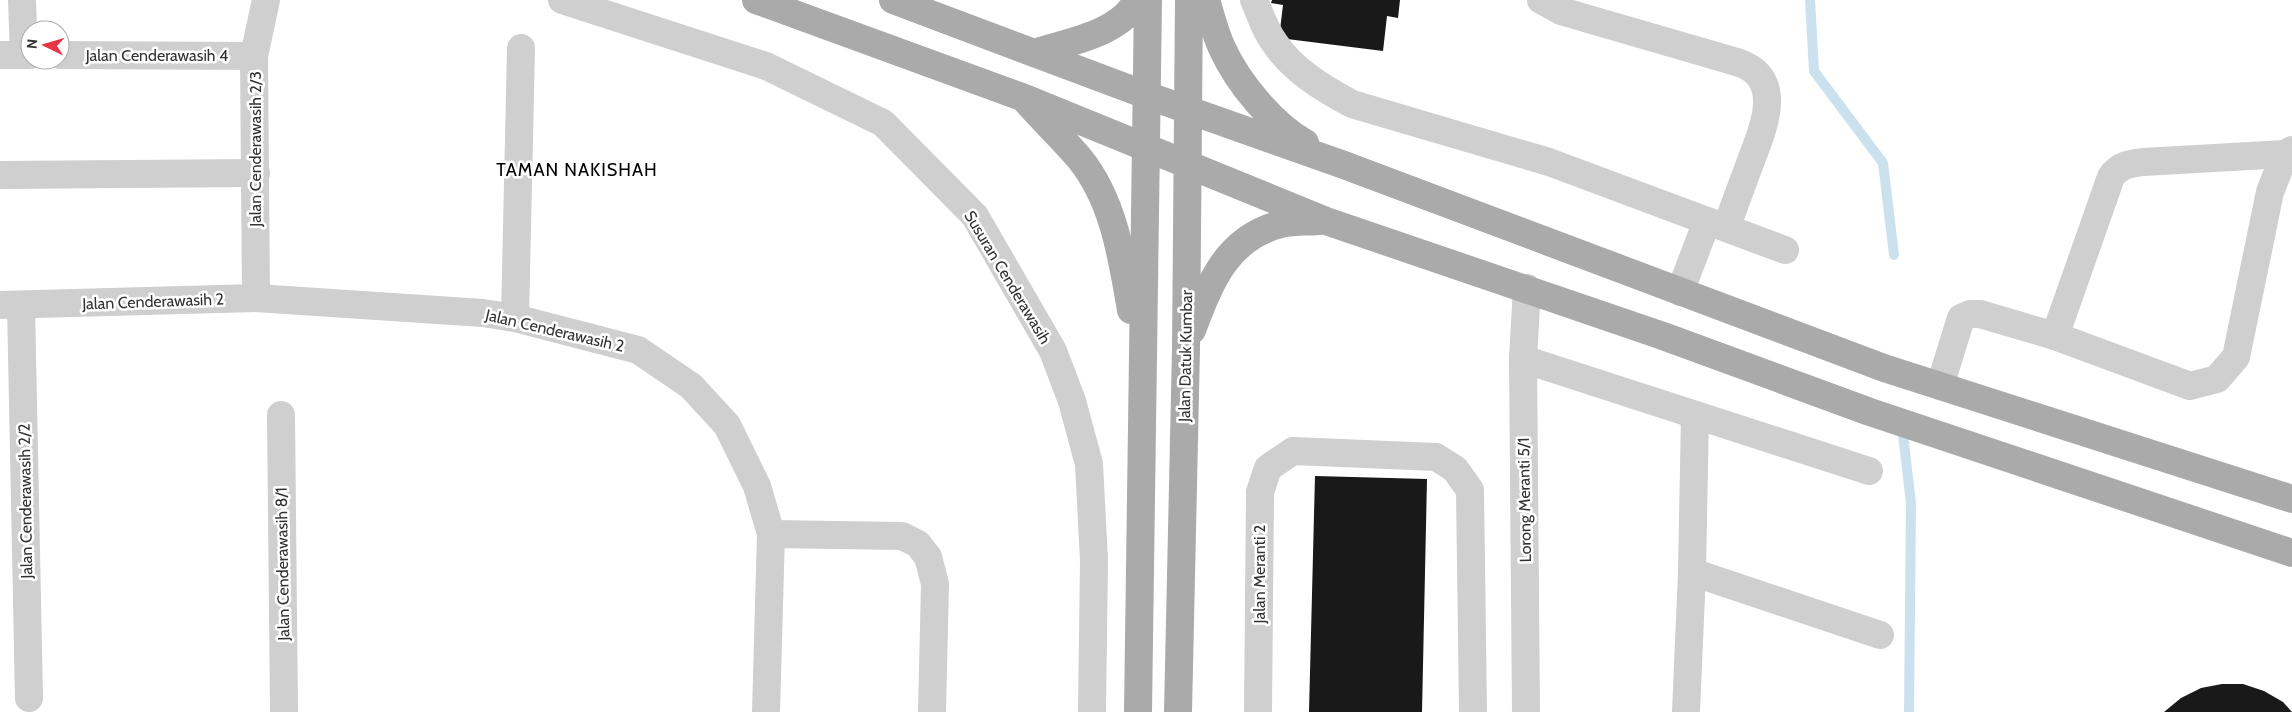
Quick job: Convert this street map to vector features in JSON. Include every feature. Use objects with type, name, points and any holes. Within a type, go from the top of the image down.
[{"type":"main road","points":[[756,0],[1022,97],[1326,221],[1527,288],[1870,412],[2292,553]]},
{"type":"main road","points":[[893,0],[1146,95],[1344,165],[1884,368],[2292,499]]},
{"type":"main road","points":[[1034,52],[1109,28],[1123,18],[1137,0]]},
{"type":"main road","points":[[1138,712],[1148,0]]},
{"type":"main road","name":"Jalan Datuk Kumbar","points":[[1178,712],[1186,349],[1189,0]]},
{"type":"main road","points":[[1206,0],[1222,48],[1252,97],[1294,137],[1344,165]]},
{"type":"main road","points":[[1022,97],[1081,160],[1104,199],[1120,246],[1142,380]]},
{"type":"main road","points":[[1186,349],[1215,274],[1234,249],[1258,233],[1282,224],[1326,221]]},
{"type":"street","points":[[18,55],[22,0]]},
{"type":"street","name":"Jalan Cenderawasih 2/3","points":[[256,298],[254,56],[266,0]]},
{"type":"street","name":"Susuran Cenderawasih","points":[[562,0],[766,66],[884,123],[975,216],[1053,351],[1072,401],[1089,464],[1094,560],[1092,712]]},
{"type":"street","points":[[1254,0],[1274,43],[1296,67],[1322,88],[1352,104],[1549,162],[1785,250]]},
{"type":"street","points":[[1542,0],[1561,11],[1740,63],[1752,68],[1765,87],[1767,101],[1765,124],[1680,292]]},
{"type":"street","points":[[515,318],[521,48]]},
{"type":"street","name":"Jalan Cenderawasih 4","points":[[70,55],[254,56]]},
{"type":"street","points":[[1940,386],[1961,318],[1970,314],[1980,314],[2054,336],[2190,386],[2218,379],[2236,357],[2270,192],[2289,152],[2143,162],[2122,166],[2115,170],[2054,336]]},
{"type":"street","points":[[0,175],[256,173]]},
{"type":"street","name":"Lorong Meranti 5/1","points":[[1526,712],[1523,360],[1527,288]]},
{"type":"street","name":"Jalan Cenderawasih 2","points":[[11,305],[256,298],[482,312],[515,318],[638,350],[691,386],[727,425],[757,486],[770,534],[766,712]]},
{"type":"street","name":"Jalan Cenderawasih 2/2","points":[[11,305],[12,456],[29,698]]},
{"type":"street","points":[[1523,360],[1869,471]]},
{"type":"street","name":"Jalan Cenderawasih 8/1","points":[[281,415],[284,712]]},
{"type":"street","points":[[1686,712],[1692,572],[1695,415]]},
{"type":"street","name":"Jalan Meranti 2","points":[[1258,712],[1260,492],[1268,468],[1293,451],[1436,457],[1455,469],[1470,490],[1473,712]]},
{"type":"street","points":[[770,534],[902,536],[918,544],[928,557],[935,584],[932,712]]},
{"type":"street","points":[[1692,572],[1880,635]]},
{"type":"building","points":[[1272,0],[1400,0],[1398,18],[1387,16],[1383,51],[1279,38],[1283,5],[1271,3]]},
{"type":"building","points":[[1315,476],[1427,479],[1422,712],[1309,712]]},
{"type":"building","points":[[2222,684],[2243,684],[2264,691],[2283,702],[2292,712],[2164,712],[2181,698],[2201,688]]},
{"type":"waterway","points":[[1810,0],[1814,71],[1883,163],[1894,255]]},
{"type":"waterway","points":[[1902,426],[1911,503],[1909,712]]},
{"type":"district","name":"TAMAN NAKISHAH","points":[[577,170]]}]
